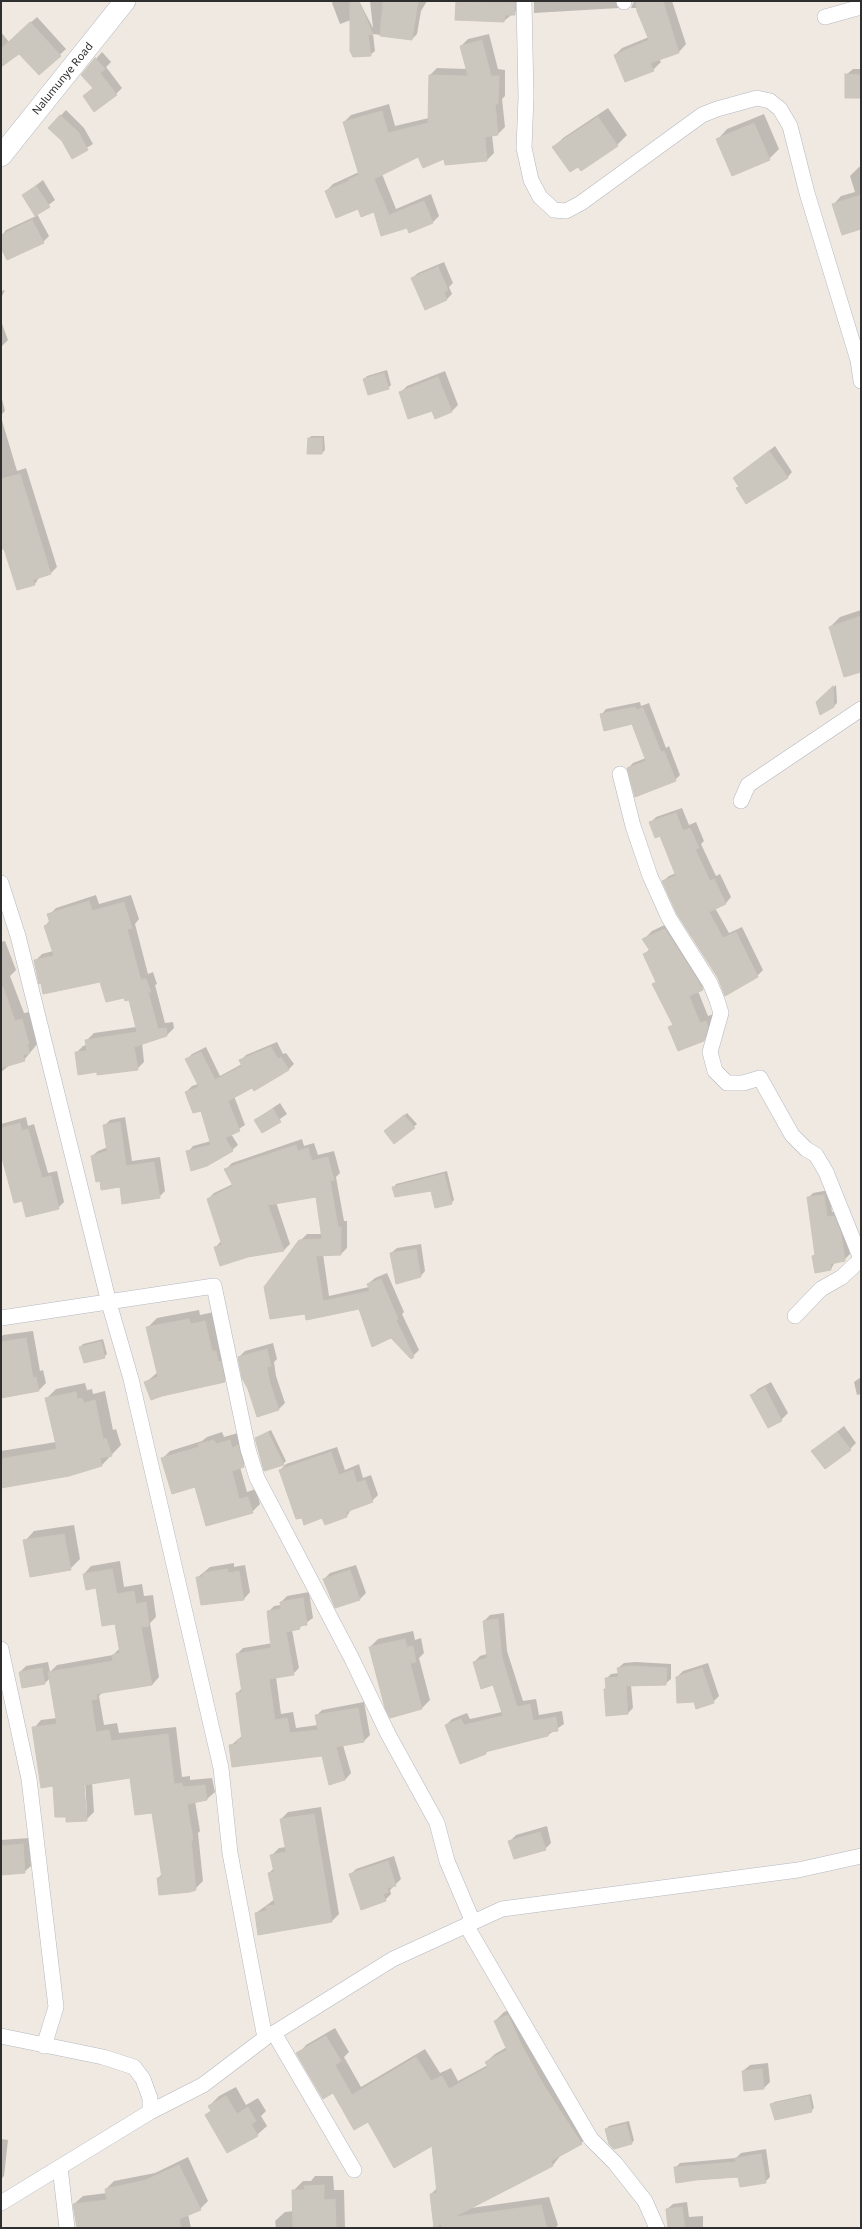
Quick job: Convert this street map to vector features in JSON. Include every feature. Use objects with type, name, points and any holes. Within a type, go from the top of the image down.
[{"type":"street","name":"Nalumunye Road","points":[[1,156],[125,1]]},
{"type":"street","points":[[524,1],[526,97],[524,148],[531,180],[540,197],[554,210],[566,211],[581,203],[702,115],[742,101],[757,98],[770,101],[780,109],[790,126],[809,200],[859,360],[861,381]]},
{"type":"street","points":[[825,17],[861,7]]},
{"type":"street","points":[[742,801],[748,785],[861,709]]},
{"type":"street","points":[[620,774],[632,826],[650,876],[669,918],[710,983],[717,1000],[721,1013],[710,1052],[715,1071],[727,1083],[743,1083],[760,1078],[792,1135],[806,1149],[816,1155],[826,1172],[861,1259],[842,1277],[821,1289],[795,1316]]},
{"type":"street","points":[[1,883],[18,936],[109,1303],[131,1379],[221,1768],[230,1853],[265,2038],[203,2085],[150,2112],[1,2203]]},
{"type":"street","points":[[2,1315],[109,1303],[214,1286],[248,1449],[257,1478],[351,1657],[388,1734],[437,1822],[447,1861],[470,1923],[591,2139],[616,2163],[645,2201],[657,2228]]},
{"type":"street","points":[[1,1649],[29,1779],[56,2007],[44,2046]]},
{"type":"street","points":[[354,2170],[274,2033],[394,1959],[502,1908],[798,1870],[861,1856]]},
{"type":"street","points":[[1,2036],[103,2057],[134,2067],[143,2079],[150,2098],[150,2112]]},
{"type":"street","points":[[60,2167],[67,2228]]},
{"type":"building","points":[[350,1],[359,1],[373,35],[368,34],[371,56],[353,57],[350,51]]},
{"type":"building","points":[[383,1],[418,1],[412,40],[380,36]]},
{"type":"building","points":[[456,1],[515,3],[515,15],[505,15],[504,22],[455,20]]},
{"type":"building","points":[[636,1],[663,1],[679,53],[650,63],[654,71],[625,82],[614,55],[649,40],[637,11]]},
{"type":"building","points":[[30,22],[61,56],[39,75],[19,54],[1,67],[1,49]]},
{"type":"building","points":[[482,40],[491,76],[499,76],[498,104],[495,104],[498,135],[485,137],[487,161],[445,165],[444,159],[423,168],[418,157],[374,179],[389,215],[424,201],[433,223],[409,233],[407,228],[381,236],[374,212],[361,217],[358,209],[336,218],[325,191],[359,175],[343,122],[382,111],[388,133],[428,123],[429,75],[468,76],[460,46]]},
{"type":"building","points":[[95,58],[105,69],[100,73],[117,95],[94,112],[83,96],[93,88],[81,75]]},
{"type":"building","points":[[845,74],[861,75],[861,98],[845,98]]},
{"type":"building","points":[[60,115],[79,133],[88,150],[72,159],[62,141],[48,128]]},
{"type":"building","points":[[598,117],[618,146],[581,171],[578,167],[570,172],[552,147]]},
{"type":"building","points":[[754,123],[770,160],[732,176],[716,139]]},
{"type":"building","points":[[36,186],[50,207],[35,216],[22,195]]},
{"type":"building","points":[[861,195],[861,229],[842,235],[832,204]]},
{"type":"building","points":[[32,220],[44,243],[7,260],[1,248],[1,235]]},
{"type":"building","points":[[438,267],[448,290],[444,292],[447,300],[425,310],[411,278]]},
{"type":"building","points":[[384,373],[389,389],[368,395],[363,379]]},
{"type":"building","points":[[438,377],[452,412],[435,419],[432,411],[408,419],[399,392]]},
{"type":"building","points":[[308,438],[322,438],[322,454],[307,454]]},
{"type":"building","points":[[769,451],[788,478],[746,504],[736,488],[739,487],[733,478]]},
{"type":"building","points":[[20,474],[51,574],[33,580],[35,585],[17,590],[4,549],[1,549],[1,479]]},
{"type":"building","points":[[861,616],[861,672],[844,677],[829,627]]},
{"type":"building","points":[[833,686],[834,707],[820,715],[816,702]]},
{"type":"building","points":[[635,707],[636,710],[643,708],[661,752],[664,751],[676,781],[635,797],[627,768],[646,761],[632,724],[604,731],[600,714]]},
{"type":"building","points":[[676,813],[683,831],[690,828],[699,848],[695,849],[710,881],[714,879],[726,904],[709,912],[723,938],[736,932],[758,977],[725,996],[718,978],[677,914],[662,881],[676,876],[660,836],[655,838],[649,822]]},
{"type":"building","points":[[89,901],[92,911],[124,902],[132,928],[127,929],[141,980],[146,979],[151,992],[148,992],[158,1029],[166,1028],[167,1036],[134,1047],[138,1070],[97,1075],[97,1072],[78,1075],[75,1052],[87,1051],[85,1040],[137,1032],[129,1000],[125,1001],[124,998],[106,1002],[100,982],[43,994],[41,983],[39,984],[34,960],[54,956],[44,926],[50,923],[47,914]]},
{"type":"building","points":[[665,929],[702,987],[703,990],[689,996],[700,1023],[706,1021],[708,1027],[704,1041],[678,1051],[668,1027],[673,1025],[652,984],[656,982],[643,954],[650,951],[642,939]]},
{"type":"building","points":[[1,987],[3,987],[15,1021],[22,1019],[30,1053],[23,1055],[25,1061],[1,1068]]},
{"type":"building","points":[[271,1047],[278,1059],[281,1057],[289,1070],[254,1091],[252,1088],[228,1101],[240,1131],[225,1138],[233,1151],[207,1166],[191,1171],[186,1151],[211,1145],[201,1111],[193,1113],[185,1092],[199,1087],[185,1059],[201,1052],[215,1080],[242,1066],[239,1060]]},
{"type":"building","points":[[273,1109],[281,1122],[262,1133],[254,1120]]},
{"type":"building","points":[[404,1115],[415,1128],[394,1144],[384,1131]]},
{"type":"building","points":[[120,1122],[126,1166],[154,1162],[160,1198],[122,1204],[120,1187],[101,1190],[100,1181],[96,1182],[91,1156],[107,1151],[103,1125]]},
{"type":"building","points":[[20,1123],[22,1131],[28,1129],[42,1178],[51,1176],[59,1209],[26,1217],[22,1201],[14,1203],[1,1154],[1,1128]]},
{"type":"building","points":[[296,1145],[298,1151],[308,1148],[312,1161],[328,1157],[334,1180],[330,1181],[338,1227],[341,1227],[341,1255],[316,1256],[323,1301],[370,1291],[367,1284],[381,1279],[398,1319],[396,1320],[414,1357],[411,1359],[391,1338],[372,1347],[359,1309],[306,1320],[305,1314],[270,1319],[264,1287],[299,1240],[322,1239],[316,1197],[268,1205],[284,1251],[248,1257],[220,1266],[214,1247],[222,1245],[207,1199],[233,1186],[224,1169]]},
{"type":"building","points":[[444,1174],[452,1204],[435,1208],[431,1191],[395,1197],[392,1187]]},
{"type":"building","points":[[824,1195],[827,1217],[834,1216],[841,1233],[845,1261],[830,1264],[831,1270],[815,1273],[812,1256],[815,1255],[807,1197]]},
{"type":"building","points":[[416,1249],[421,1277],[396,1284],[390,1253]]},
{"type":"building","points":[[189,1319],[191,1324],[205,1321],[212,1351],[216,1351],[218,1362],[221,1361],[225,1382],[162,1396],[151,1400],[144,1382],[158,1377],[146,1327]]},
{"type":"building","points":[[26,1338],[33,1378],[36,1377],[39,1391],[1,1398],[1,1342]]},
{"type":"building","points":[[101,1342],[105,1358],[84,1363],[79,1347]]},
{"type":"building","points":[[267,1349],[271,1366],[267,1367],[270,1383],[279,1410],[257,1417],[248,1389],[242,1378],[238,1357]]},
{"type":"building","points":[[765,1388],[782,1421],[768,1428],[750,1395]]},
{"type":"building","points":[[76,1392],[77,1399],[82,1398],[84,1403],[95,1400],[103,1439],[106,1438],[112,1456],[100,1458],[102,1466],[69,1476],[1,1488],[1,1459],[57,1449],[45,1398]]},
{"type":"building","points":[[268,1432],[284,1465],[264,1471],[255,1438]]},
{"type":"building","points":[[837,1432],[851,1450],[825,1469],[811,1451]]},
{"type":"building","points":[[214,1440],[216,1444],[230,1440],[232,1448],[238,1445],[244,1467],[232,1471],[239,1499],[248,1497],[253,1513],[206,1526],[195,1487],[172,1494],[161,1458],[199,1447],[198,1444]]},
{"type":"building","points":[[331,1452],[339,1475],[353,1470],[357,1483],[365,1480],[373,1502],[346,1512],[347,1517],[325,1525],[322,1518],[304,1525],[302,1518],[296,1519],[279,1470]]},
{"type":"building","points":[[64,1534],[71,1570],[30,1577],[23,1540]]},
{"type":"building","points":[[112,1569],[117,1594],[134,1591],[136,1604],[146,1602],[149,1626],[141,1627],[152,1685],[96,1694],[97,1699],[91,1700],[96,1732],[109,1730],[111,1741],[168,1734],[174,1784],[182,1783],[183,1787],[205,1785],[207,1800],[187,1804],[193,1840],[191,1840],[196,1890],[190,1892],[159,1895],[157,1878],[162,1878],[152,1813],[135,1815],[130,1778],[84,1785],[87,1821],[66,1822],[66,1817],[55,1817],[53,1786],[41,1788],[32,1727],[57,1724],[48,1672],[113,1661],[112,1655],[120,1653],[115,1624],[102,1626],[96,1588],[86,1590],[83,1574]]},
{"type":"building","points":[[227,1569],[228,1573],[239,1571],[244,1600],[201,1605],[196,1577],[203,1577],[203,1573]]},
{"type":"building","points":[[350,1570],[360,1600],[335,1608],[323,1579]]},
{"type":"building","points":[[303,1598],[307,1625],[299,1626],[300,1629],[286,1632],[294,1675],[269,1679],[275,1720],[287,1718],[290,1733],[318,1730],[315,1715],[358,1708],[364,1742],[336,1747],[345,1780],[329,1785],[322,1756],[232,1767],[229,1745],[237,1744],[237,1740],[242,1739],[236,1693],[242,1692],[236,1654],[271,1648],[267,1611],[281,1609],[280,1602]]},
{"type":"building","points":[[498,1619],[502,1657],[517,1707],[530,1704],[533,1721],[556,1717],[558,1731],[548,1732],[548,1736],[485,1752],[486,1754],[460,1764],[445,1725],[461,1719],[464,1725],[503,1716],[493,1685],[481,1689],[473,1662],[487,1658],[483,1621]]},
{"type":"building","points":[[405,1639],[407,1647],[413,1646],[416,1662],[410,1663],[422,1709],[390,1718],[385,1708],[369,1647]]},
{"type":"building","points":[[630,1666],[667,1668],[666,1685],[626,1686],[628,1714],[606,1716],[604,1689],[606,1689],[605,1678],[619,1677],[617,1668]]},
{"type":"building","points":[[42,1668],[45,1684],[22,1688],[19,1672]]},
{"type":"building","points":[[702,1668],[714,1703],[696,1709],[694,1702],[677,1703],[676,1677]]},
{"type":"building","points":[[314,1814],[332,1922],[258,1935],[255,1913],[266,1911],[266,1906],[275,1905],[268,1873],[274,1872],[270,1855],[286,1852],[280,1819]]},
{"type":"building","points":[[540,1832],[546,1850],[514,1859],[508,1841]]},
{"type":"building","points":[[23,1844],[25,1873],[1,1875],[1,1846]]},
{"type":"building","points":[[388,1861],[396,1886],[387,1888],[389,1892],[383,1894],[386,1901],[361,1910],[349,1874]]},
{"type":"building","points":[[508,2015],[521,2044],[543,2084],[582,2144],[551,2161],[553,2166],[454,2217],[541,2205],[547,2228],[442,2228],[441,2224],[434,2228],[430,2194],[437,2193],[432,2146],[394,2168],[368,2122],[354,2130],[333,2093],[323,2099],[296,2053],[326,2036],[341,2061],[335,2065],[352,2095],[416,2057],[431,2081],[442,2076],[449,2089],[488,2067],[485,2062],[507,2050],[494,2021]]},
{"type":"building","points":[[762,2069],[764,2089],[744,2091],[742,2071]]},
{"type":"building","points":[[226,2096],[237,2114],[248,2107],[256,2121],[251,2124],[258,2136],[227,2153],[205,2115],[211,2111],[208,2106]]},
{"type":"building","points":[[809,2096],[812,2112],[775,2120],[770,2104]]},
{"type":"building","points":[[626,2124],[632,2144],[614,2149],[609,2144],[605,2129]]},
{"type":"building","points":[[761,2154],[766,2183],[740,2187],[738,2177],[676,2183],[674,2167],[736,2162],[735,2158]]},
{"type":"building","points":[[179,2165],[201,2210],[179,2219],[181,2228],[77,2228],[73,2204],[107,2200],[105,2189],[146,2180]]},
{"type":"building","points":[[324,2185],[324,2200],[335,2199],[336,2228],[293,2228],[292,2190],[305,2190],[304,2186]]},
{"type":"building","points":[[682,2207],[685,2228],[668,2228],[666,2209]]}]
